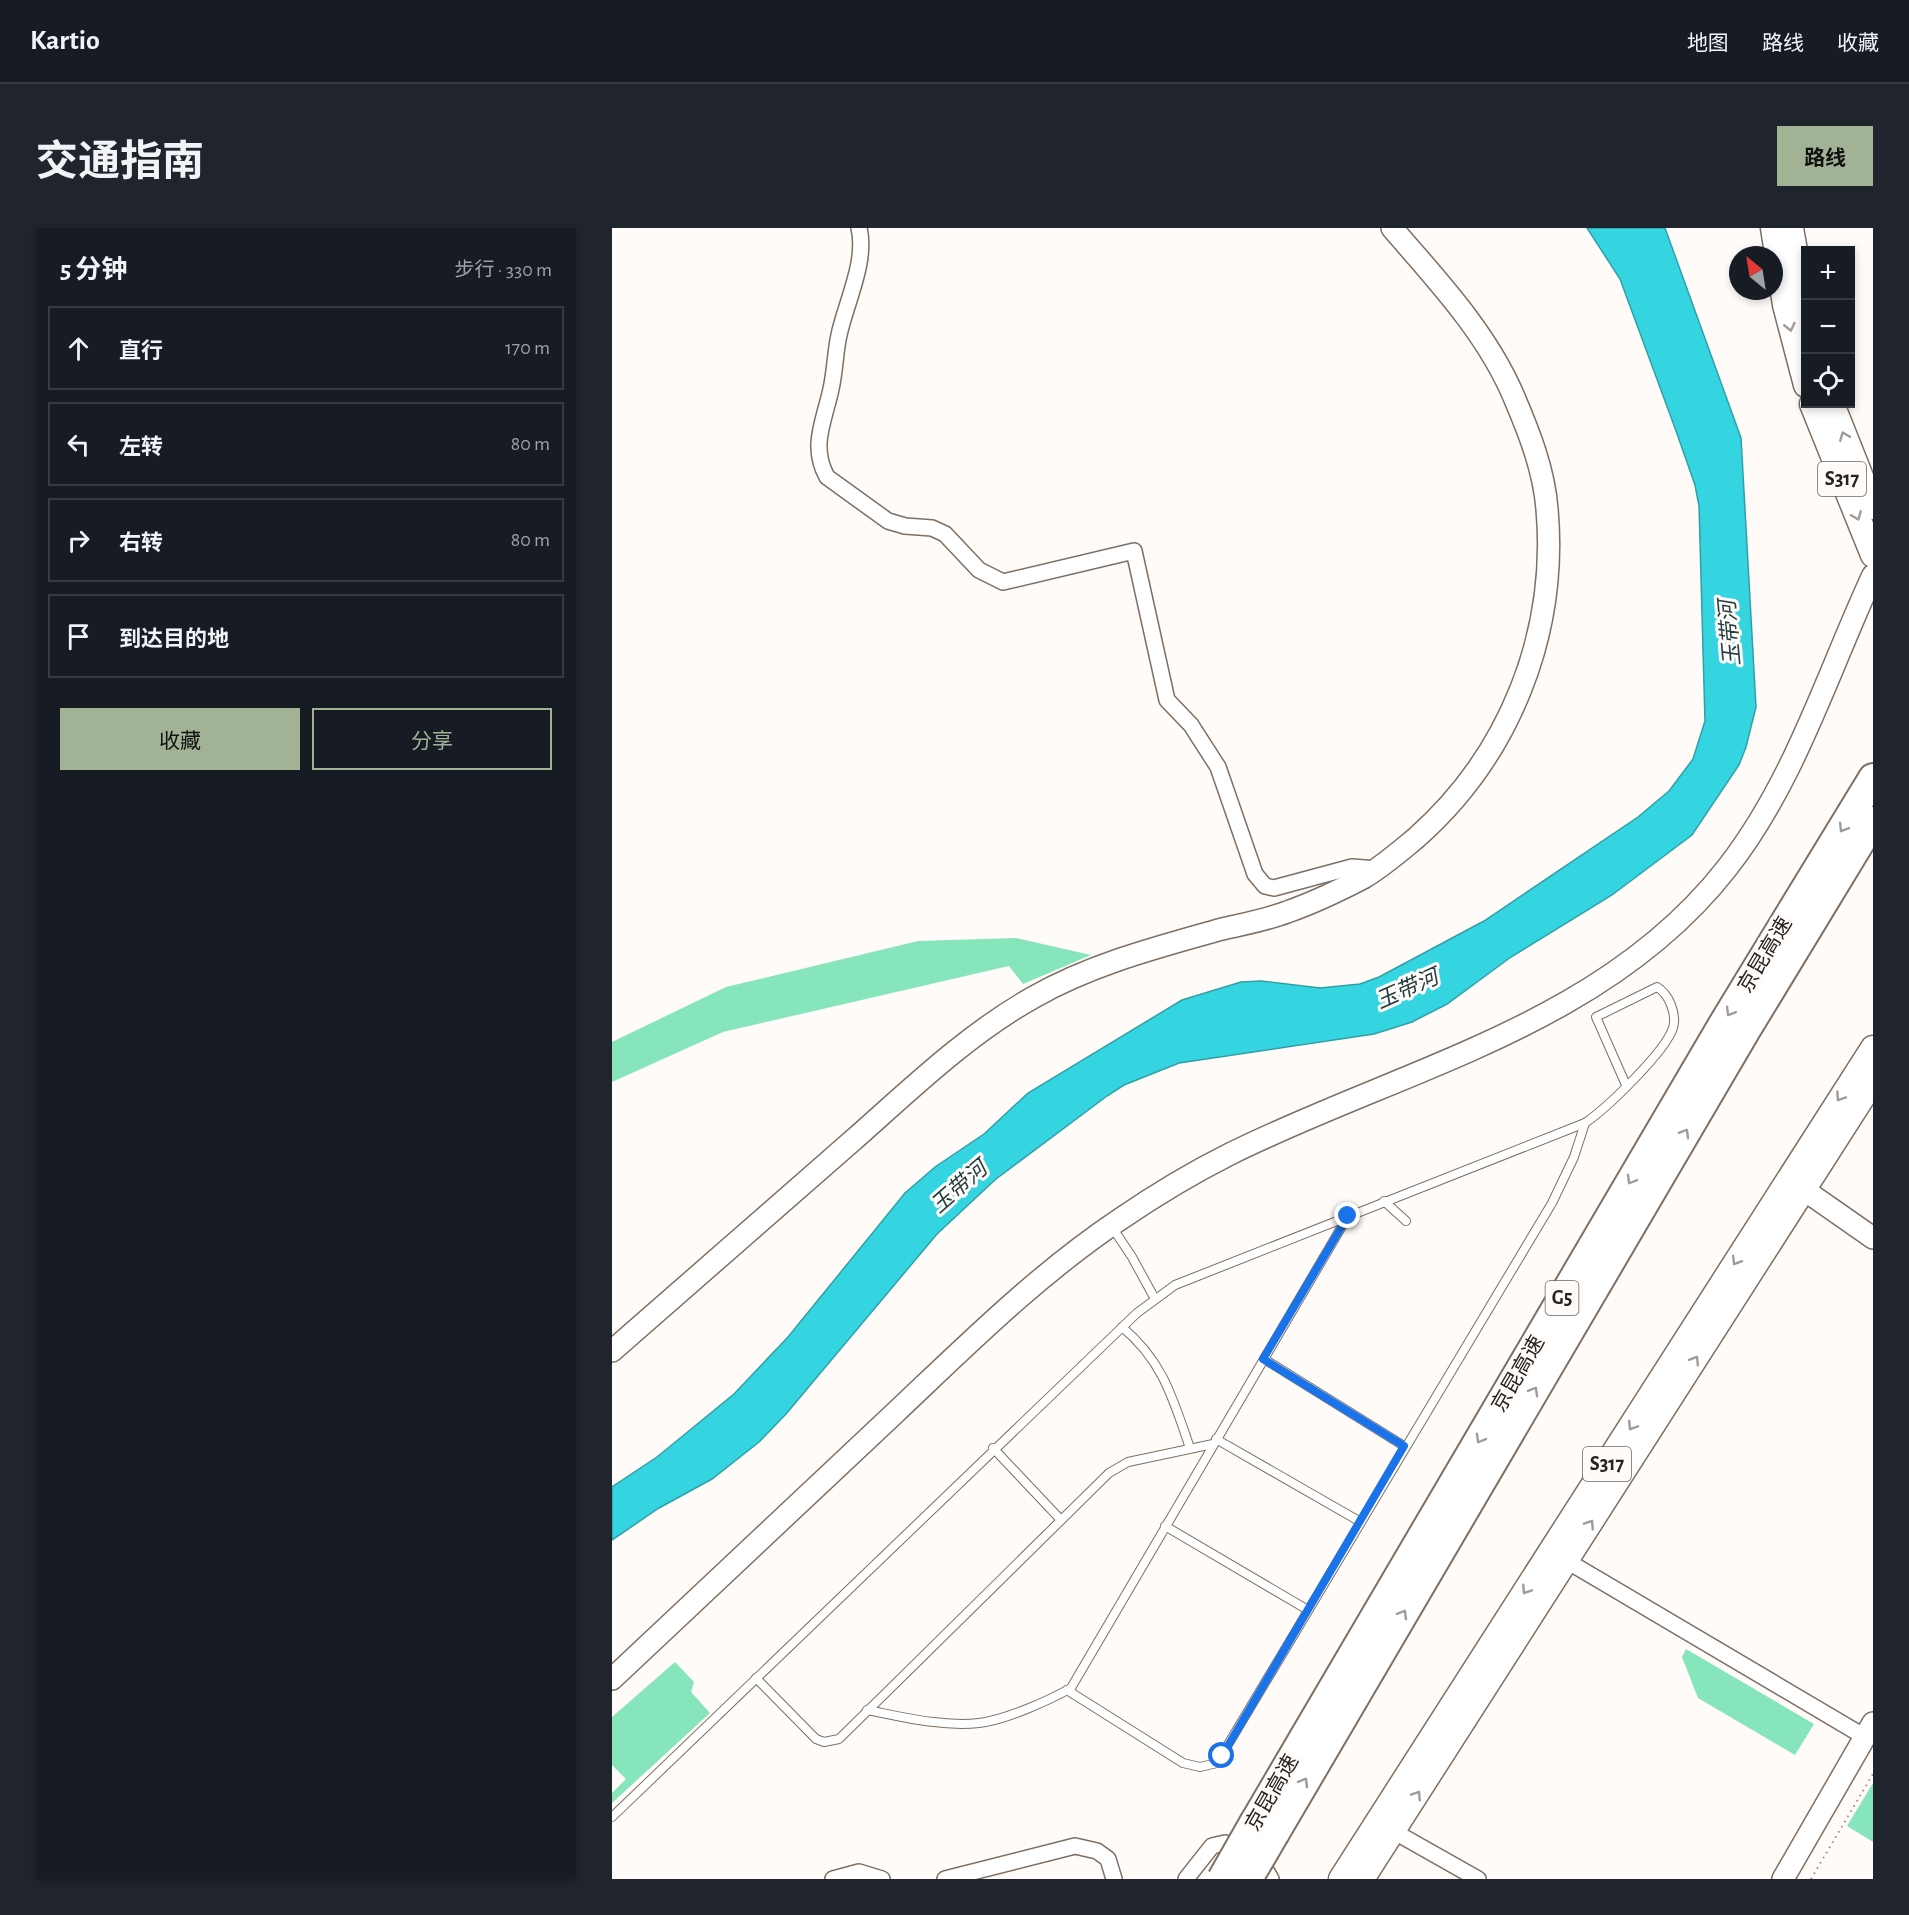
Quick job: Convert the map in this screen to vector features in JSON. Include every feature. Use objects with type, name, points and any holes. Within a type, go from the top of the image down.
[{"type":"highway","name":"京昆高速","points":[[1248,1879],[1265,1827],[1726,1019],[1873,778]]},
{"type":"highway","name":"京昆高速","points":[[1222,1879],[1265,1827],[1873,821]]},
{"type":"main road","points":[[1773,228],[1785,305],[1801,366]]},
{"type":"main road","points":[[1791,228],[1804,300]]},
{"type":"main road","name":"S317","points":[[1814,408],[1873,555]]},
{"type":"main road","name":"S317","points":[[1834,408],[1873,507]]},
{"type":"main road","name":"S317","points":[[1362,1879],[1567,1561],[1795,1184],[1873,1048]]},
{"type":"main road","name":"S317","points":[[1341,1879],[1795,1184],[1873,1081]]},
{"type":"street","points":[[859,228],[861,236],[858,267],[839,335],[831,389],[817,436],[818,450],[827,477],[888,521],[906,526],[932,528],[945,534],[979,570],[1003,582],[1134,551],[1167,700],[1191,725],[1218,767],[1255,874],[1260,882],[1274,888],[1353,867],[1377,869]]},
{"type":"street","points":[[612,1351],[910,1090],[1005,1014],[1034,996],[1097,967],[1153,948],[1282,914],[1326,896],[1377,869],[1420,834],[1456,798],[1488,756],[1511,715],[1525,683],[1534,646],[1542,610],[1548,545],[1547,505],[1541,474],[1513,393],[1491,353],[1464,314],[1392,228]]},
{"type":"street","points":[[612,1679],[1019,1298],[1111,1226],[1167,1189],[1231,1154],[1500,1038],[1562,1007],[1660,938],[1725,872],[1766,811],[1813,717],[1873,575]]},
{"type":"street","points":[[1795,1184],[1873,1238]]},
{"type":"street","points":[[1567,1561],[1869,1730],[1783,1879]]},
{"type":"street","points":[[1393,1831],[1478,1879]]},
{"type":"street","points":[[1186,1879],[1212,1846],[1225,1843],[1264,1867],[1271,1879]]},
{"type":"street","points":[[945,1879],[1075,1846],[1101,1853],[1112,1866],[1114,1879]]},
{"type":"street","points":[[833,1879],[859,1872],[882,1879]]},
{"type":"lane","points":[[612,1817],[993,1448],[1155,1299],[1175,1285],[1585,1123],[1608,1106],[1659,1049],[1673,1028],[1668,997],[1657,987],[1596,1017],[1626,1085]]},
{"type":"lane","points":[[1067,1690],[1183,1763],[1209,1766],[1222,1756],[1359,1521],[1552,1203],[1574,1157],[1585,1123]]},
{"type":"lane","points":[[1384,1201],[1406,1221]]},
{"type":"lane","points":[[867,1710],[908,1718],[980,1723],[1071,1688],[1348,1216]]},
{"type":"lane","points":[[1111,1226],[1132,1257],[1155,1299]]},
{"type":"lane","points":[[1122,1327],[1141,1343],[1156,1362],[1190,1448]]},
{"type":"lane","points":[[1263,1359],[1404,1446]]},
{"type":"lane","points":[[756,1678],[816,1739],[824,1742],[838,1739],[1061,1520],[1116,1468],[1128,1462],[1214,1442],[1359,1521]]},
{"type":"lane","points":[[993,1448],[1061,1520]]},
{"type":"lane","points":[[1165,1526],[1308,1610]]},
{"type":"path","points":[[1811,1879],[1873,1774]]},
{"type":"green space","points":[[1016,938],[1091,955],[1023,984],[1009,966],[723,1032],[612,1082],[612,1042],[726,987],[918,941]]},
{"type":"green space","points":[[1686,1649],[1814,1724],[1795,1755],[1698,1698],[1682,1657]]},
{"type":"green space","points":[[675,1662],[694,1682],[691,1692],[710,1713],[612,1803],[612,1793],[626,1779],[612,1765],[612,1717]]},
{"type":"green space","points":[[1873,1783],[1873,1842],[1847,1826]]},
{"type":"water","name":"玉带河","points":[[1587,228],[1665,228],[1741,438],[1756,707],[1739,765],[1692,835],[1612,895],[1511,957],[1447,1004],[1412,1022],[1374,1034],[1179,1063],[1124,1085],[1107,1096],[996,1179],[937,1234],[786,1414],[759,1442],[712,1479],[659,1508],[612,1540],[612,1487],[657,1457],[734,1394],[788,1337],[905,1193],[935,1167],[984,1134],[1028,1093],[1182,1000],[1241,982],[1261,981],[1320,988],[1360,984],[1379,977],[1484,921],[1638,817],[1669,791],[1693,759],[1705,721],[1699,506],[1695,485],[1620,279]]},
{"type":"route","points":[[1222,1756],[1404,1446],[1263,1359],[1348,1216]]}]
